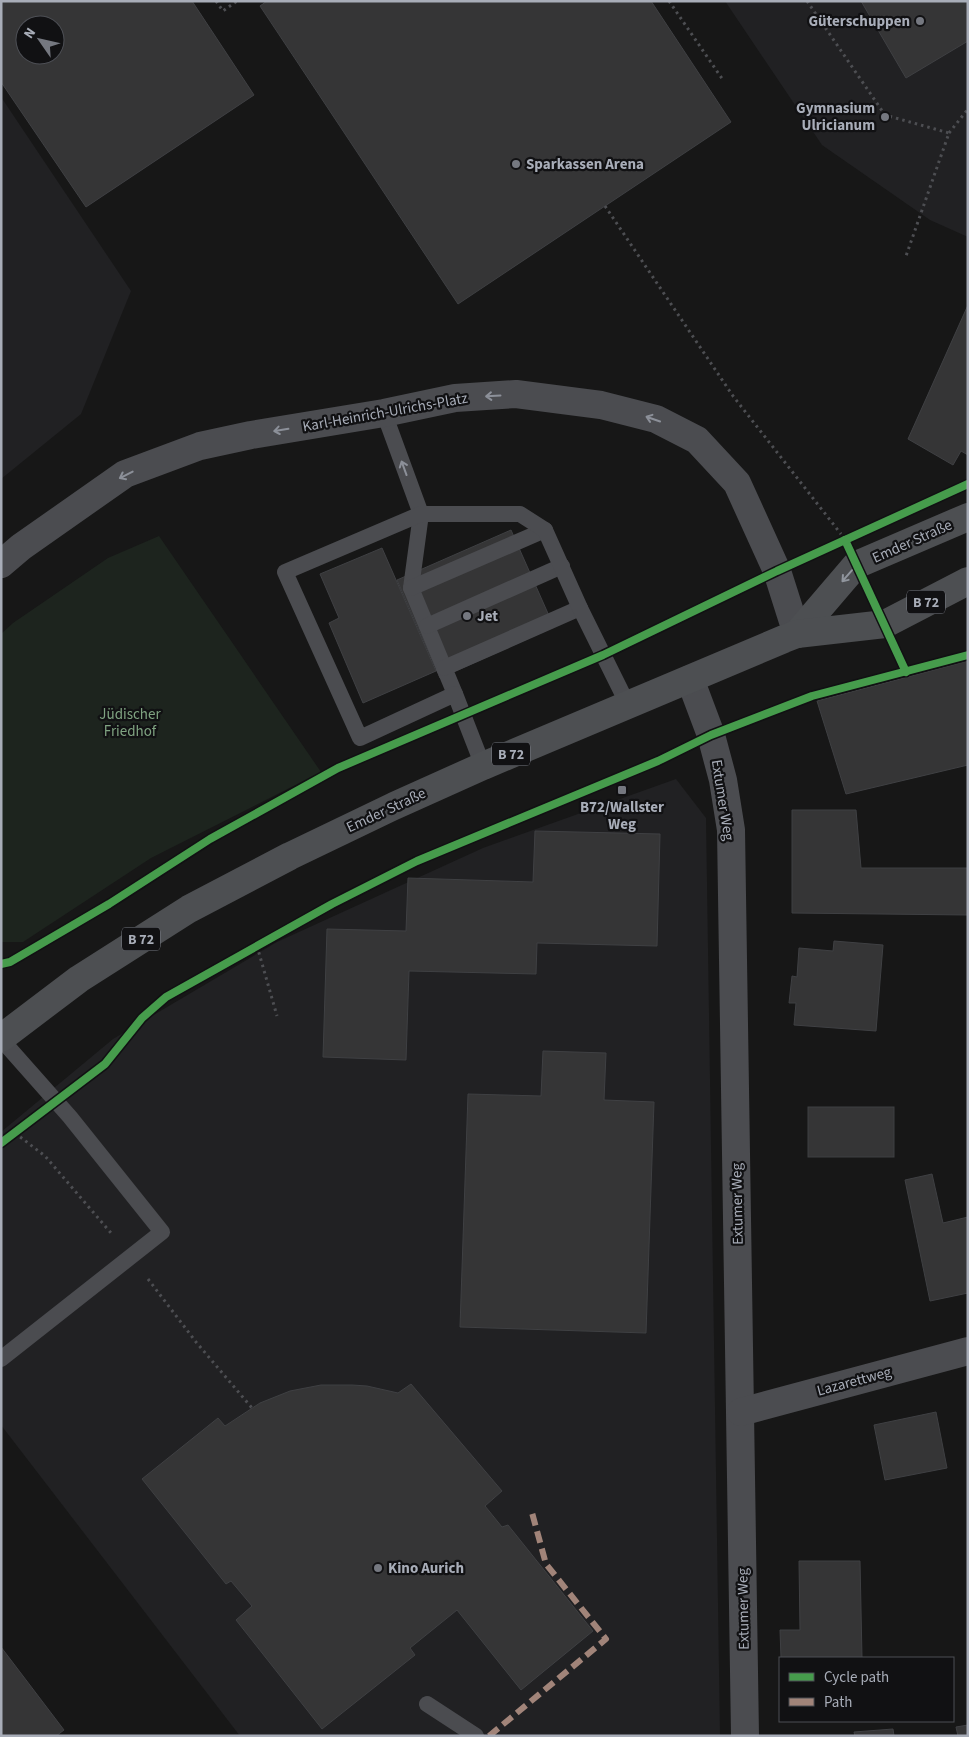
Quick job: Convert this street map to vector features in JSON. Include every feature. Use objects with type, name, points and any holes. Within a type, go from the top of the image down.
[{"type":"main road","name":"Emder Straße","points":[[797,634],[856,565],[968,517]]},
{"type":"main road","name":"Emder Straße","points":[[1,1038],[79,979],[189,909],[307,848],[394,806],[483,766],[797,634],[885,624],[968,581]]},
{"type":"street","name":"Karl-Heinrich-Ulrichs-Platz","points":[[1,564],[21,547],[125,474],[200,446],[251,435],[384,413],[455,398],[516,394],[601,405],[656,419],[697,440],[737,483],[777,571],[797,634]]},
{"type":"street","name":"Extumer Weg","points":[[690,678],[711,735],[723,780],[731,830],[745,1736]]},
{"type":"street","name":"Lazarettweg","points":[[741,1412],[968,1351]]},
{"type":"lane","points":[[384,413],[421,514],[411,588],[483,766]]},
{"type":"lane","points":[[455,694],[360,738],[285,572],[421,514],[520,514],[545,530],[580,608],[628,705]]},
{"type":"lane","points":[[411,588],[545,530]]},
{"type":"lane","points":[[427,626],[562,566]]},
{"type":"lane","points":[[444,668],[580,608]]},
{"type":"lane","points":[[1,1038],[70,1117],[162,1232],[1,1359]]},
{"type":"lane","points":[[426,1704],[476,1736]]},
{"type":"path","points":[[216,1],[223,11],[237,1]]},
{"type":"path","points":[[669,1],[723,80]]},
{"type":"path","points":[[807,1],[885,115],[949,133]]},
{"type":"path","points":[[906,256],[949,133],[968,109]]},
{"type":"path","points":[[605,206],[733,396],[845,540]]},
{"type":"path","points":[[257,946],[277,1016]]},
{"type":"shaded area","name":"Gymnasium Ulricianum","points":[[725,1],[968,1],[968,237],[930,220],[822,145]]},
{"type":"shaded area","points":[[1,97],[131,291],[81,414],[1,479]]},
{"type":"shaded area","points":[[676,779],[706,818],[720,1736],[240,1736],[1,1425],[1,1132],[113,1039],[277,942],[483,848]]},
{"type":"green space","name":"Jüdischer Friedhof","points":[[159,536],[321,772],[151,858],[23,942],[1,942],[1,634],[13,623],[108,558]]},
{"type":"building","points":[[1,1],[192,1],[254,95],[86,207],[1,82]]},
{"type":"building","name":"Sparkassen Arena","points":[[267,1],[651,1],[731,122],[458,304],[260,6]]},
{"type":"building","name":"Güterschuppen","points":[[861,1],[968,1],[968,41],[906,78]]},
{"type":"building","points":[[968,305],[968,455],[961,451],[953,465],[908,439]]},
{"type":"building","points":[[511,530],[554,627],[440,678],[397,580]]},
{"type":"building","points":[[382,548],[436,671],[363,703],[329,623],[339,618],[320,574]]},
{"type":"building","points":[[968,661],[968,765],[846,794],[817,701]]},
{"type":"building","points":[[792,810],[856,810],[861,868],[968,868],[968,915],[792,913]]},
{"type":"building","points":[[535,831],[660,834],[657,946],[537,943],[536,974],[409,971],[406,1060],[323,1057],[327,929],[406,931],[408,878],[533,882]]},
{"type":"building","points":[[834,941],[883,945],[876,1031],[794,1025],[796,1003],[789,1003],[792,976],[797,977],[799,948],[833,951]]},
{"type":"building","points":[[543,1051],[606,1053],[604,1100],[654,1102],[646,1333],[460,1327],[468,1094],[541,1096]]},
{"type":"building","points":[[808,1107],[894,1107],[894,1157],[808,1157]]},
{"type":"building","points":[[932,1174],[943,1223],[968,1217],[968,1293],[930,1301],[905,1180]]},
{"type":"building","name":"Kino Aurich","points":[[411,1384],[502,1491],[485,1506],[502,1527],[508,1525],[593,1631],[521,1690],[457,1610],[410,1648],[415,1655],[322,1729],[236,1620],[252,1606],[231,1581],[226,1584],[142,1479],[218,1418],[225,1426],[260,1403],[290,1391],[321,1385],[352,1385],[367,1386],[398,1393]]},
{"type":"building","points":[[936,1412],[947,1468],[885,1480],[874,1425]]},
{"type":"building","points":[[799,1561],[860,1561],[862,1657],[781,1657],[780,1630],[800,1630]]},
{"type":"building","points":[[1,1647],[64,1730],[56,1736],[1,1736]]},
{"type":"building","points":[[968,1725],[968,1736],[958,1736],[956,1727]]},
{"type":"building","points":[[893,1729],[894,1736],[855,1736],[854,1732]]},
{"type":"marked path","points":[[489,1736],[606,1639],[546,1564],[531,1509]]},
{"type":"cycle path","points":[[1,964],[10,962],[109,904],[210,839],[338,768],[603,655],[777,571],[968,484]]},
{"type":"cycle path","points":[[845,540],[906,672]]},
{"type":"cycle path","points":[[1,1143],[105,1064],[142,1018],[166,997],[332,904],[417,861],[658,761],[711,735],[812,696],[968,655]]},
{"type":"place","name":"Güterschuppen","points":[[920,21]]},
{"type":"place","name":"Gymnasium Ulricianum","points":[[885,117]]},
{"type":"place","name":"Sparkassen Arena","points":[[516,164]]},
{"type":"place","name":"Jet","points":[[467,616]]},
{"type":"place","name":"B72/Wallster Weg","points":[[622,790]]},
{"type":"place","name":"Kino Aurich","points":[[378,1568]]}]
